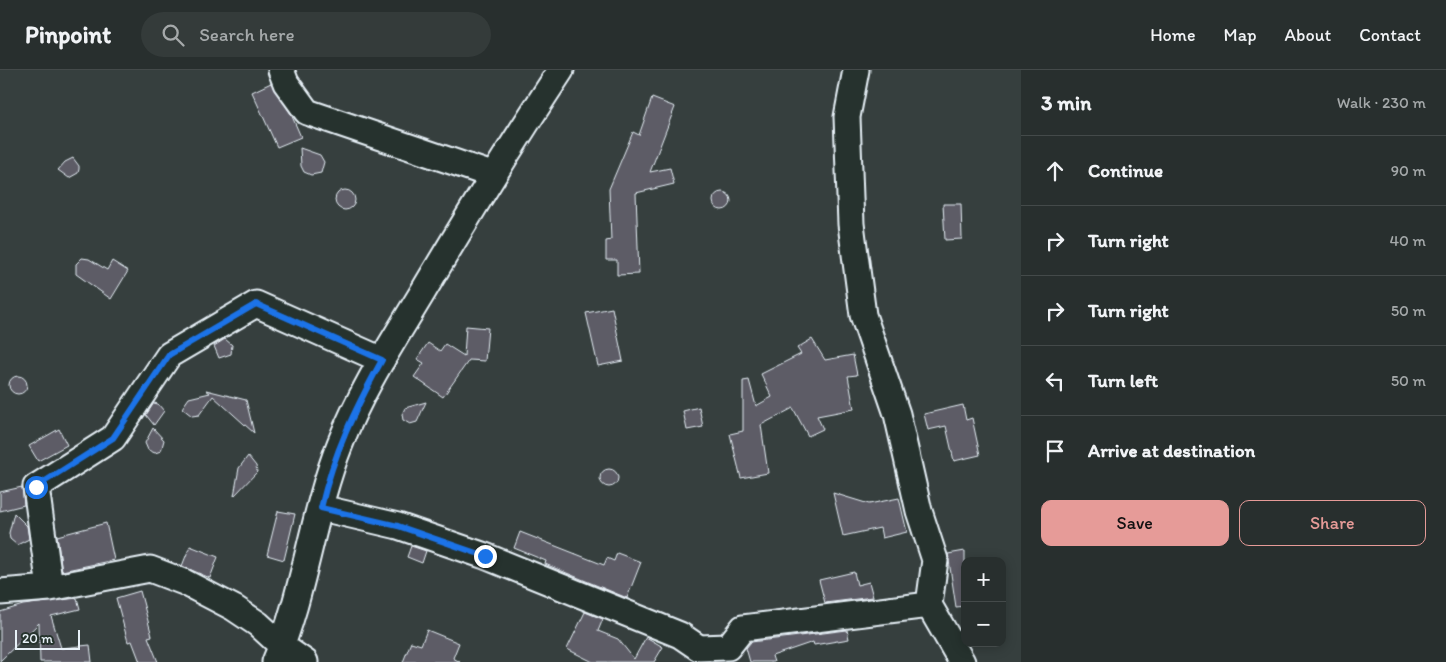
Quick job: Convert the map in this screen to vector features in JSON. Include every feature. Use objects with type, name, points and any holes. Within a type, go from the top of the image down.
[{"type":"street","points":[[281,70],[286,83],[308,112],[492,175]]},
{"type":"street","points":[[278,654],[329,475],[351,417],[382,360],[492,175],[561,70]]},
{"type":"street","points":[[856,70],[847,117],[851,224],[863,315],[897,414],[919,511],[935,560],[929,605],[962,662]]},
{"type":"street","points":[[50,588],[36,487],[113,438],[169,355],[256,304],[382,360]]},
{"type":"street","points":[[321,508],[398,526],[485,556],[680,635],[700,648],[728,655],[743,628],[929,605]]},
{"type":"street","points":[[0,592],[50,588],[150,570],[184,582],[234,608],[258,624],[278,654],[305,662]]},
{"type":"building","points":[[271,83],[291,114],[301,137],[277,147],[252,92]]},
{"type":"building","points":[[652,98],[675,107],[650,172],[670,168],[674,184],[636,193],[639,274],[617,275],[617,260],[606,260],[606,241],[611,240],[609,189],[633,132],[639,135]]},
{"type":"building","points":[[300,148],[320,155],[324,162],[321,173],[311,175],[304,172],[301,166]]},
{"type":"building","points":[[73,158],[79,169],[78,173],[69,178],[58,170],[65,162]]},
{"type":"building","points":[[345,190],[352,193],[355,200],[352,207],[345,210],[338,207],[335,200],[338,193]]},
{"type":"building","points":[[722,192],[728,195],[731,201],[728,207],[722,210],[716,207],[713,201],[716,195]]},
{"type":"building","points":[[943,204],[961,204],[962,239],[945,240]]},
{"type":"building","points":[[82,258],[89,259],[107,270],[112,261],[128,271],[111,299],[76,274],[76,264]]},
{"type":"building","points":[[612,308],[623,361],[598,366],[586,313]]},
{"type":"building","points":[[466,326],[488,328],[485,361],[469,360],[443,397],[414,377],[424,363],[417,359],[428,343],[440,351],[445,344],[464,356]]},
{"type":"building","points":[[225,339],[232,345],[231,354],[219,358],[214,346]]},
{"type":"building","points":[[812,339],[825,360],[853,355],[857,375],[848,376],[854,409],[817,416],[823,429],[808,436],[793,408],[761,425],[768,473],[741,478],[730,434],[743,431],[743,381],[749,380],[756,406],[772,397],[761,374],[801,354],[797,348]]},
{"type":"building","points":[[18,376],[24,379],[27,385],[24,391],[18,394],[12,391],[9,385],[12,379]]},
{"type":"building","points":[[206,390],[246,400],[254,433],[213,396],[199,415],[192,416],[182,408],[189,398],[210,393]]},
{"type":"building","points":[[426,402],[417,422],[410,424],[403,420],[402,414],[405,408]]},
{"type":"building","points":[[154,403],[158,404],[164,411],[154,425],[146,415]]},
{"type":"building","points":[[963,405],[966,420],[972,418],[980,455],[954,461],[946,426],[928,430],[924,414]]},
{"type":"building","points":[[699,407],[703,427],[687,430],[683,411]]},
{"type":"building","points":[[153,428],[164,440],[161,451],[155,453],[148,450],[145,443]]},
{"type":"building","points":[[59,429],[67,445],[38,461],[29,446]]},
{"type":"building","points":[[248,456],[256,466],[257,472],[234,496],[239,468]]},
{"type":"building","points":[[605,469],[613,469],[618,474],[616,485],[605,487],[600,482],[600,474]]},
{"type":"building","points":[[22,487],[24,505],[0,511],[0,492]]},
{"type":"building","points":[[833,493],[869,504],[899,498],[907,532],[882,538],[880,528],[843,536]]},
{"type":"building","points":[[278,511],[295,514],[284,560],[267,555]]},
{"type":"building","points":[[14,513],[27,526],[29,539],[17,545],[10,539],[9,533]]},
{"type":"building","points":[[106,523],[114,560],[62,571],[57,536]]},
{"type":"building","points":[[520,532],[604,565],[607,558],[614,561],[617,553],[641,562],[627,598],[545,564],[546,561],[514,548]]},
{"type":"building","points":[[190,546],[218,557],[210,578],[182,566]]},
{"type":"building","points":[[411,546],[426,551],[422,563],[407,557]]},
{"type":"building","points":[[965,551],[965,557],[961,557],[961,606],[956,607],[948,554]]},
{"type":"building","points":[[854,572],[857,585],[869,582],[873,597],[825,603],[819,580]]},
{"type":"building","points":[[140,591],[152,636],[148,637],[158,662],[140,662],[132,641],[128,642],[116,598]]},
{"type":"building","points":[[77,598],[80,609],[51,616],[61,648],[90,645],[92,662],[40,662],[39,623],[0,661],[0,612],[23,605]]},
{"type":"building","points":[[585,612],[603,619],[598,631],[618,639],[634,659],[646,637],[663,647],[654,662],[593,662],[567,649]]},
{"type":"building","points":[[427,630],[459,643],[453,658],[460,662],[403,662],[411,642],[421,645]]},
{"type":"building","points":[[847,630],[849,639],[814,645],[813,642],[772,656],[774,662],[750,662],[746,648],[751,642]]},
{"type":"route","points":[[36,487],[113,438],[169,355],[256,304],[382,360],[351,417],[339,446],[329,475],[321,508],[398,526],[485,556]]}]
